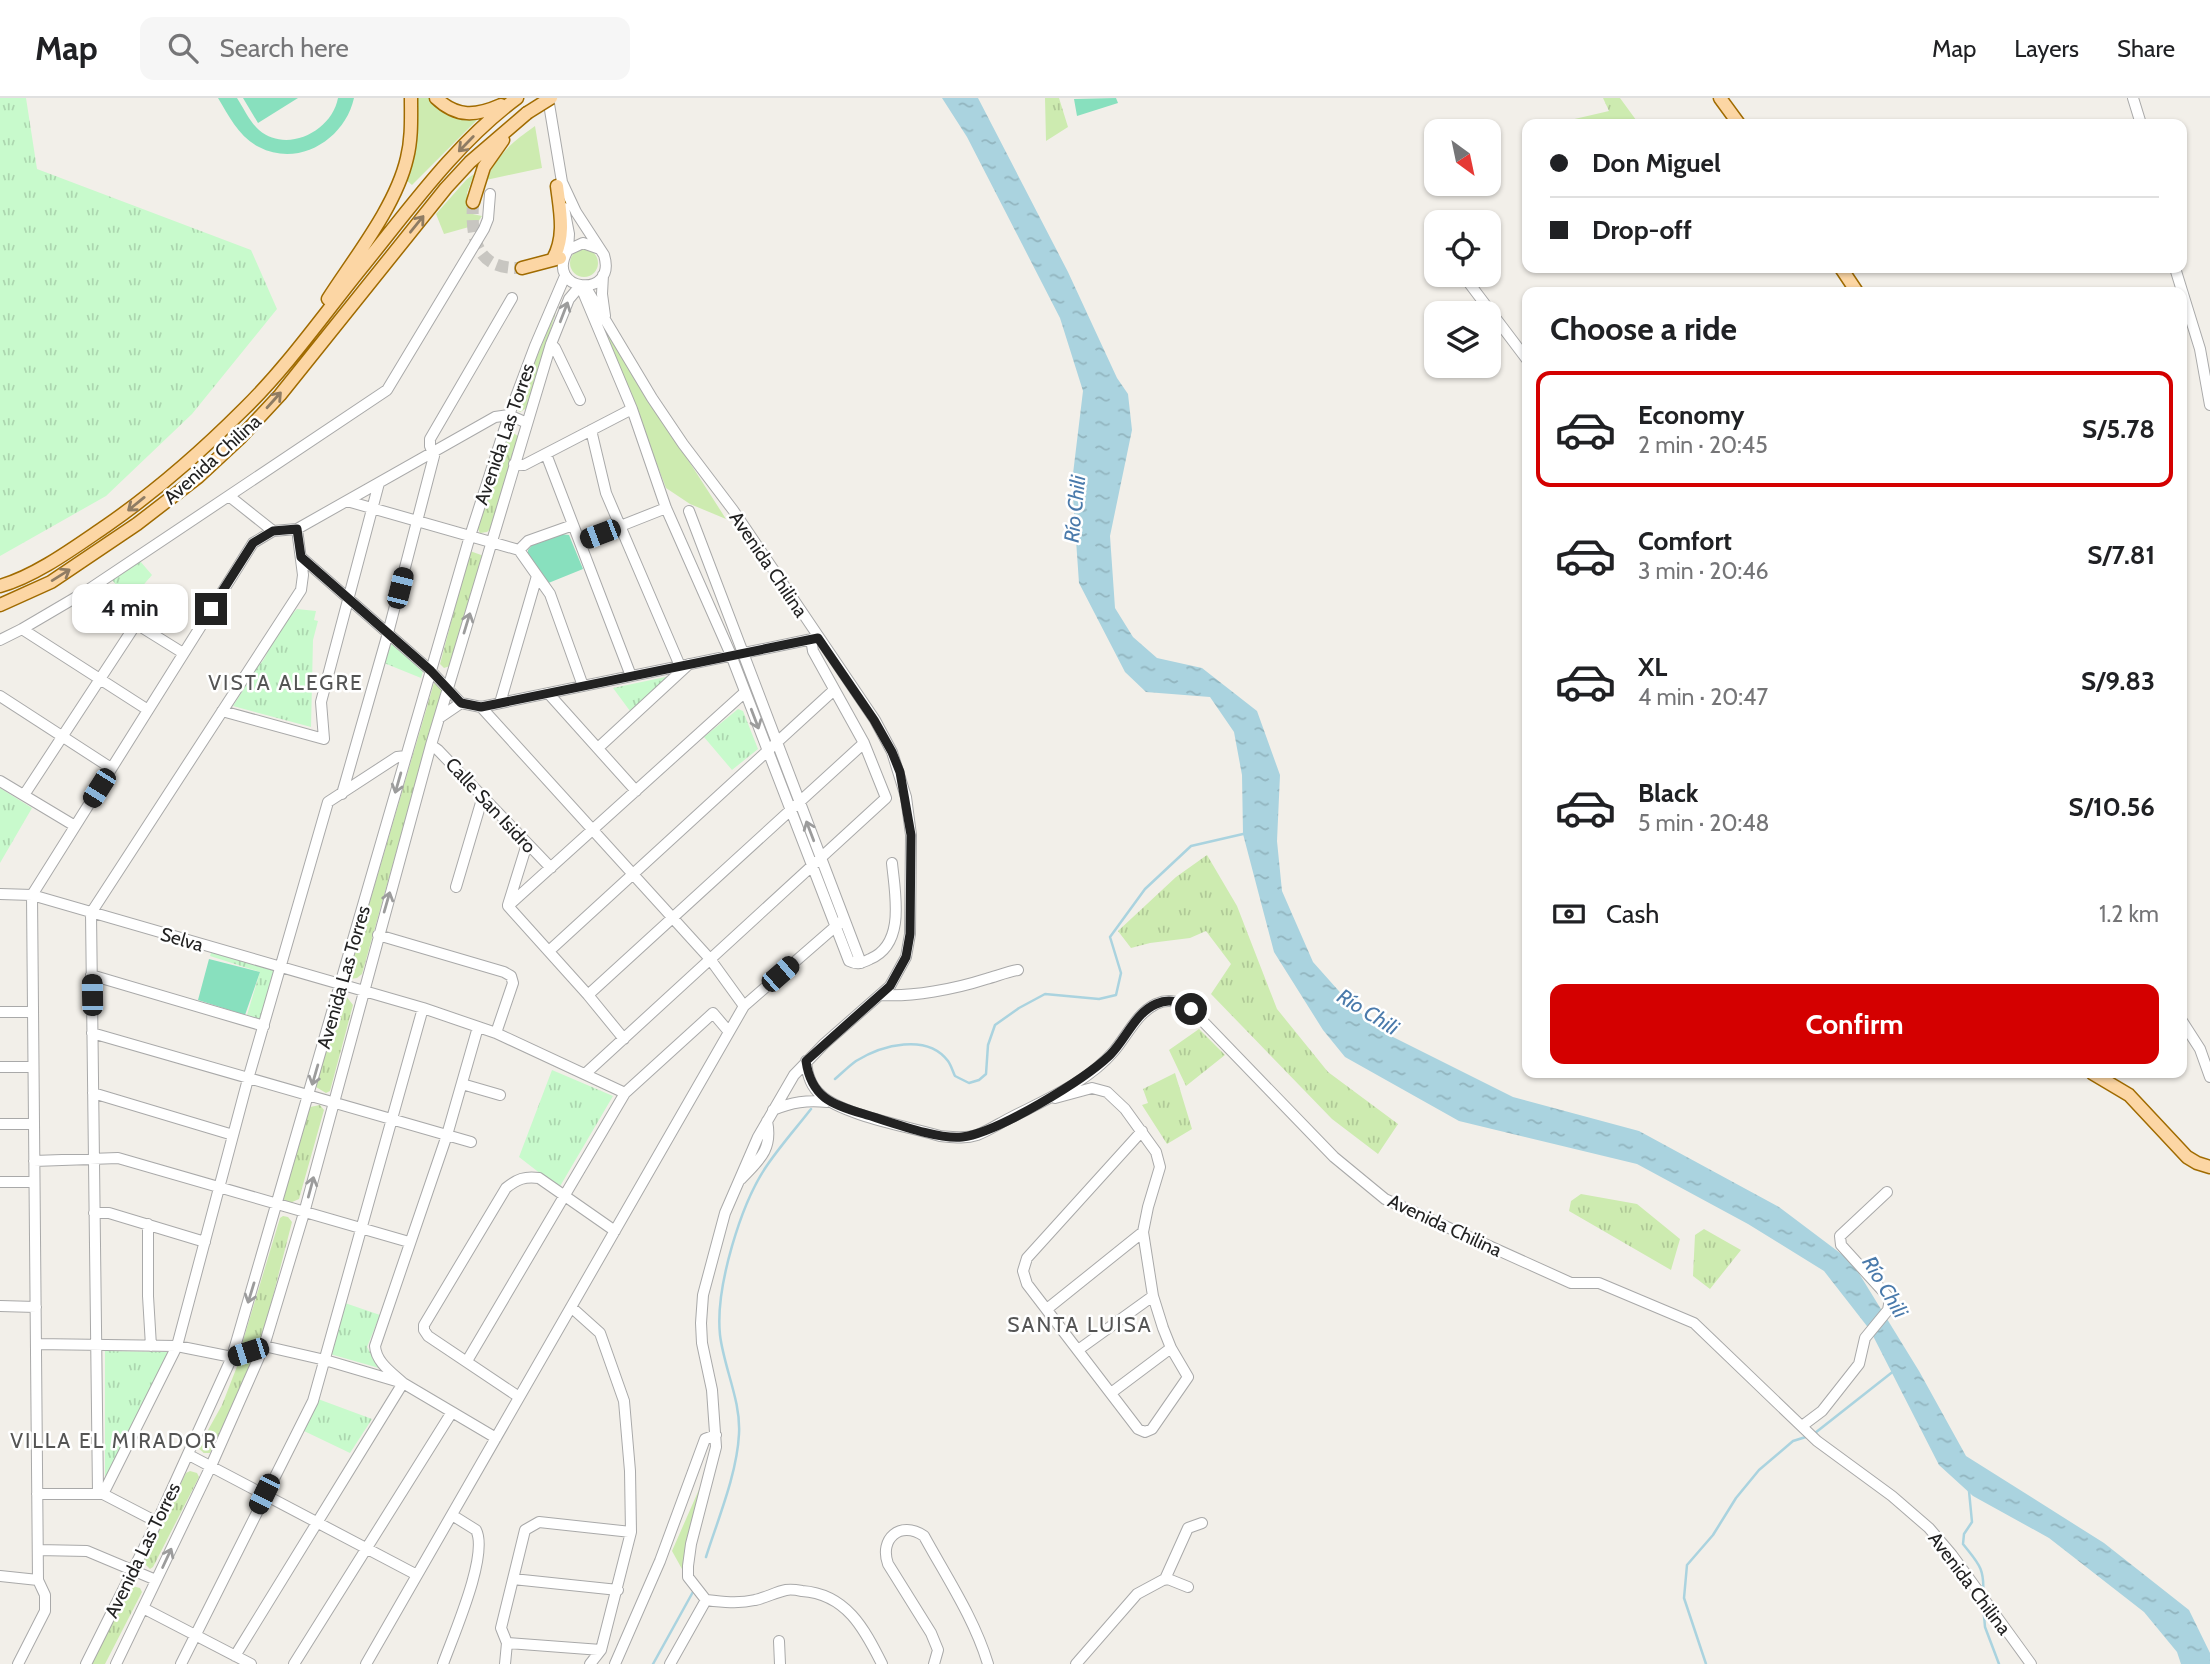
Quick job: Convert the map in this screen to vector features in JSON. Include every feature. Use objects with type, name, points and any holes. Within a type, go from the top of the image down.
[{"type":"main road","points":[[292,355],[394,192],[408,154],[411,98]]},
{"type":"main road","points":[[436,98],[451,110],[471,114],[488,111],[515,99]]},
{"type":"main road","points":[[473,202],[484,167],[522,117],[548,98]]},
{"type":"main road","points":[[1720,98],[1735,119]]},
{"type":"main road","name":"Avenida Chilina","points":[[0,586],[48,563],[128,511],[187,463],[245,408],[292,355],[443,169],[477,132],[515,99]]},
{"type":"main road","name":"Avenida Chilina","points":[[0,605],[51,582],[137,524],[198,477],[241,437],[280,395],[446,188],[470,162],[522,117]]},
{"type":"main road","points":[[522,268],[561,256],[562,232],[557,186]]},
{"type":"main road","points":[[2100,1078],[2129,1096],[2187,1157],[2210,1167]]},
{"type":"street","points":[[548,98],[557,186]]},
{"type":"street","points":[[548,98],[562,182],[576,212],[600,249],[606,261],[603,275],[592,285],[582,286],[565,276],[561,256],[583,243],[600,249]]},
{"type":"street","points":[[2133,98],[2139,119]]},
{"type":"street","points":[[0,642],[85,592],[387,390],[484,229],[488,219],[490,194]]},
{"type":"street","name":"Avenida Chilina","points":[[603,275],[605,320]]},
{"type":"street","name":"Avenida Las Torres","points":[[86,1664],[189,1455],[232,1357],[470,536],[534,346],[565,276]]},
{"type":"street","points":[[582,286],[632,409],[666,508],[731,655],[812,866],[840,923]]},
{"type":"street","name":"Avenida Chilina","points":[[582,286],[668,421],[733,510],[815,638],[874,720],[892,752],[906,797],[911,835],[910,934],[906,957],[890,986],[794,1074],[772,1110],[725,1213],[703,1295],[702,1343],[712,1390],[716,1435],[713,1464],[691,1545],[688,1577],[706,1600]]},
{"type":"street","name":"Avenida Las Torres","points":[[116,1664],[211,1466],[264,1346],[304,1213],[430,744],[514,464],[551,344],[569,299],[582,286]]},
{"type":"street","points":[[1472,287],[1522,353]]},
{"type":"street","points":[[342,794],[418,521],[434,456],[430,439],[512,298]]},
{"type":"street","points":[[2187,307],[2200,349],[2210,405]]},
{"type":"street","points":[[551,344],[580,400]]},
{"type":"street","points":[[514,464],[524,465],[632,409]]},
{"type":"street","points":[[18,1664],[45,1611],[45,1595],[38,1580],[32,895],[253,543],[273,531],[297,529],[495,417],[509,415],[527,423]]},
{"type":"street","points":[[591,430],[606,493],[685,665]]},
{"type":"street","points":[[546,454],[631,676]]},
{"type":"street","points":[[222,711],[324,739],[321,702],[379,482]]},
{"type":"street","points":[[229,496],[273,531]]},
{"type":"street","points":[[347,500],[519,550],[550,594],[583,686]]},
{"type":"street","points":[[580,542],[666,508]]},
{"type":"street","points":[[689,511],[821,858],[849,961],[861,963],[880,955],[888,946],[896,914],[892,863]]},
{"type":"street","points":[[519,550],[528,541],[573,525]]},
{"type":"street","points":[[100,1494],[90,913],[301,590],[303,575],[297,529]]},
{"type":"street","points":[[301,557],[431,671],[461,703],[481,707],[815,638],[813,651],[864,743],[886,798],[585,1074]]},
{"type":"street","points":[[500,703],[537,576]]},
{"type":"street","points":[[85,592],[183,653]]},
{"type":"street","points":[[24,795],[136,624]]},
{"type":"street","points":[[22,629],[148,710]]},
{"type":"street","points":[[598,748],[685,665]]},
{"type":"street","points":[[549,951],[834,690]]},
{"type":"street","points":[[548,693],[636,791]]},
{"type":"street","points":[[508,906],[744,693]]},
{"type":"street","points":[[0,696],[111,768]]},
{"type":"street","points":[[438,719],[461,703]]},
{"type":"street","points":[[481,707],[710,959],[744,1006]]},
{"type":"street","points":[[588,995],[864,743]]},
{"type":"street","name":"Calle San Isidro","points":[[430,744],[435,746],[551,868]]},
{"type":"street","points":[[100,1494],[177,1346],[248,1079],[328,802],[397,757],[406,756]]},
{"type":"street","points":[[0,781],[75,826]]},
{"type":"street","points":[[457,887],[482,796]]},
{"type":"street","points":[[508,906],[527,844]]},
{"type":"street","name":"Selva","points":[[0,894],[32,895],[423,1008],[496,1032],[625,1093]]},
{"type":"street","points":[[508,906],[624,1039]]},
{"type":"street","points":[[366,1664],[744,1006],[840,923]]},
{"type":"street","points":[[378,934],[511,976],[513,983],[496,1032]]},
{"type":"street","points":[[881,995],[910,996],[1018,970]]},
{"type":"street","points":[[91,975],[264,1026]]},
{"type":"street","name":"Avenida Chilina","points":[[772,1110],[811,1100],[831,1102],[940,1136],[958,1138],[977,1135],[1039,1104],[1092,1072],[1113,1052],[1145,1012],[1155,1004],[1167,1000],[1177,1001],[1191,1009],[1334,1157],[1385,1199],[1571,1283],[1599,1283],[1694,1324],[1818,1441],[1892,1496],[1929,1528],[1952,1555],[2031,1664]]},
{"type":"street","points":[[181,1664],[313,1401],[423,1008]]},
{"type":"street","points":[[0,1012],[33,1012]]},
{"type":"street","points":[[467,1361],[625,1093],[713,1013],[729,1032]]},
{"type":"street","points":[[478,1027],[447,1135],[375,1346],[381,1362],[403,1383],[496,1438]]},
{"type":"street","points":[[2187,1029],[2200,1049],[2210,1077]]},
{"type":"street","points":[[92,1033],[471,1142]]},
{"type":"street","points":[[806,1061],[812,1085],[820,1095],[831,1102]]},
{"type":"street","points":[[0,1068],[33,1067]]},
{"type":"street","points":[[462,1084],[500,1095]]},
{"type":"street","points":[[1039,1104],[1092,1088],[1107,1092],[1125,1109],[1142,1131],[1156,1152],[1160,1167],[1143,1233],[1153,1296],[1171,1348],[1188,1377],[1150,1431],[1145,1432],[1138,1429],[1046,1309],[1024,1278],[1023,1271],[1027,1258],[1142,1131]]},
{"type":"street","points":[[93,1093],[233,1135]]},
{"type":"street","points":[[0,1124],[34,1124]]},
{"type":"street","points":[[34,1161],[118,1158],[409,1242]]},
{"type":"street","points":[[519,1397],[428,1336],[424,1325],[506,1188],[516,1180],[539,1178],[615,1231]]},
{"type":"street","points":[[0,1182],[34,1182]]},
{"type":"street","points":[[1805,1429],[1858,1364],[1868,1332],[1888,1310],[1890,1299],[1840,1245],[1840,1236],[1887,1192]]},
{"type":"street","points":[[94,1213],[109,1213],[205,1242]]},
{"type":"street","points":[[148,1224],[151,1346]]},
{"type":"street","points":[[1046,1309],[1143,1233]]},
{"type":"street","points":[[1078,1350],[1153,1296]]},
{"type":"street","points":[[0,1306],[36,1307]]},
{"type":"street","points":[[571,1307],[600,1333],[624,1401],[630,1471],[631,1532],[601,1650],[590,1664]]},
{"type":"street","points":[[36,1344],[177,1346],[232,1357],[264,1346],[325,1360],[403,1383]]},
{"type":"street","points":[[1111,1393],[1171,1348]]},
{"type":"street","points":[[235,1656],[403,1383]]},
{"type":"street","points":[[294,1664],[452,1412]]},
{"type":"street","points":[[615,1664],[660,1561],[705,1439],[716,1435]]},
{"type":"street","points":[[189,1455],[417,1575]]},
{"type":"street","points":[[37,1494],[100,1494],[157,1522]]},
{"type":"street","points":[[443,1664],[475,1577],[480,1541],[476,1530],[452,1515]]},
{"type":"street","points":[[505,1664],[507,1643],[501,1628],[525,1531],[539,1522],[631,1532]]},
{"type":"street","points":[[1076,1664],[1137,1594],[1165,1579],[1188,1528],[1202,1523]]},
{"type":"street","points":[[934,1664],[938,1650],[931,1633],[885,1555],[888,1541],[904,1530],[918,1532],[924,1536],[975,1629],[988,1664]]},
{"type":"street","points":[[38,1550],[87,1550],[156,1580]]},
{"type":"street","points":[[0,1576],[38,1580]]},
{"type":"street","points":[[513,1579],[618,1590]]},
{"type":"street","points":[[1165,1579],[1188,1587]]},
{"type":"street","points":[[670,1664],[706,1600],[730,1603],[753,1601],[787,1590],[812,1591],[843,1605],[861,1624],[882,1664]]},
{"type":"street","points":[[143,1608],[251,1664]]},
{"type":"street","points":[[779,1641],[780,1664]]},
{"type":"street","points":[[507,1643],[601,1650]]},
{"type":"green space","points":[[0,98],[26,98],[37,169],[251,250],[277,309],[192,414],[106,496],[0,556]]},
{"type":"green space","points":[[218,98],[237,98],[259,130],[282,140],[295,139],[318,129],[334,110],[338,98],[354,98],[349,113],[331,137],[304,152],[289,154],[274,153],[252,143],[235,126]]},
{"type":"green space","points":[[243,98],[298,98],[258,123]]},
{"type":"green space","points":[[417,98],[432,98],[452,114],[477,120],[412,185],[405,179]]},
{"type":"green space","points":[[1045,98],[1059,98],[1068,127],[1046,141]]},
{"type":"green space","points":[[1116,98],[1118,103],[1077,116],[1074,99]]},
{"type":"green space","points":[[1603,98],[1620,98],[1635,119],[1575,119],[1609,111]]},
{"type":"green space","points":[[535,126],[542,168],[486,180],[506,149]]},
{"type":"green space","points":[[474,174],[467,193],[468,213],[482,216],[476,225],[444,234],[436,214]]},
{"type":"green space","points":[[584,249],[594,253],[598,263],[594,273],[584,277],[574,273],[570,263],[574,253]]},
{"type":"green space","points":[[558,305],[527,408],[520,412],[516,408]]},
{"type":"green space","points":[[606,332],[726,519],[690,504],[666,488]]},
{"type":"green space","points":[[508,430],[518,436],[490,529],[480,533],[477,527]]},
{"type":"green space","points":[[560,534],[569,535],[583,569],[546,584],[528,550],[533,544]]},
{"type":"green space","points":[[470,551],[484,556],[450,666],[444,668],[440,664]]},
{"type":"green space","points":[[140,561],[152,575],[139,590],[127,597],[112,580]]},
{"type":"green space","points":[[297,609],[316,611],[314,620],[318,621],[313,640],[311,727],[233,706],[250,679],[248,676],[251,670],[265,657],[277,629]]},
{"type":"green space","points":[[393,640],[424,668],[421,678],[384,663]]},
{"type":"green space","points":[[670,676],[630,711],[613,688]]},
{"type":"green space","points":[[434,683],[443,685],[362,974],[350,979],[348,976]]},
{"type":"green space","points":[[738,709],[743,711],[758,749],[732,770],[704,737]]},
{"type":"green space","points":[[0,788],[32,808],[0,863]]},
{"type":"green space","points":[[1207,855],[1237,906],[1277,1009],[1328,1072],[1398,1124],[1378,1154],[1332,1119],[1211,994],[1231,964],[1206,931],[1190,938],[1131,948],[1118,931],[1176,877]]},
{"type":"green space","points":[[212,950],[278,971],[263,1020],[247,1015],[260,972],[210,956]]},
{"type":"green space","points":[[209,959],[260,972],[245,1015],[198,1000]]},
{"type":"green space","points":[[346,996],[353,1005],[330,1091],[326,1093],[316,1087],[340,1000]]},
{"type":"green space","points":[[1199,1029],[1225,1055],[1186,1086],[1169,1050]]},
{"type":"green space","points":[[552,1070],[613,1096],[559,1188],[519,1157]]},
{"type":"green space","points":[[1175,1073],[1192,1129],[1167,1144],[1142,1105],[1148,1103],[1143,1089]]},
{"type":"green space","points":[[320,1105],[324,1110],[299,1199],[285,1202],[282,1194],[310,1107]]},
{"type":"green space","points":[[1581,1194],[1637,1204],[1680,1239],[1671,1270],[1569,1211],[1571,1201]]},
{"type":"green space","points":[[283,1216],[292,1222],[261,1343],[246,1348],[242,1344],[280,1218]]},
{"type":"green space","points":[[1704,1229],[1741,1250],[1710,1289],[1693,1276],[1695,1235]]},
{"type":"green space","points":[[345,1303],[380,1315],[367,1347],[379,1368],[330,1354]]},
{"type":"green space","points":[[105,1351],[168,1352],[105,1482]]},
{"type":"green space","points":[[249,1360],[253,1363],[210,1453],[204,1453],[198,1448],[222,1405],[238,1364]]},
{"type":"green space","points":[[318,1399],[372,1419],[350,1453],[304,1431]]},
{"type":"green space","points":[[708,1469],[686,1569],[682,1569],[672,1551]]},
{"type":"green space","points":[[186,1473],[197,1473],[199,1477],[150,1569],[142,1561]]},
{"type":"green space","points":[[128,1588],[140,1588],[142,1592],[105,1664],[91,1664]]},
{"type":"water","name":"Río Chili","points":[[942,98],[978,98],[1068,272],[1117,378],[1128,394],[1132,430],[1110,536],[1115,608],[1133,637],[1157,658],[1202,668],[1257,711],[1280,775],[1277,841],[1282,891],[1313,962],[1354,1008],[1387,1034],[1513,1097],[1639,1131],[1779,1207],[1852,1262],[1919,1371],[1966,1456],[2104,1543],[2189,1610],[2210,1653],[2210,1664],[2181,1664],[2177,1652],[2144,1612],[2049,1538],[1973,1496],[1939,1465],[1870,1330],[1824,1271],[1748,1224],[1637,1164],[1459,1121],[1345,1057],[1323,1030],[1274,952],[1243,834],[1242,775],[1234,732],[1210,697],[1146,692],[1125,672],[1079,583],[1072,482],[1083,391],[1060,318],[967,137]]},
{"type":"waterway","points":[[835,1079],[853,1063],[878,1050],[917,1044],[939,1052],[948,1061],[955,1076],[969,1083],[979,1080],[986,1074],[988,1045],[995,1025],[1019,1008],[1045,994],[1099,999],[1116,995],[1121,973],[1110,937],[1145,889],[1191,846],[1243,834]]},
{"type":"waterway","points":[[706,1557],[738,1449],[737,1409],[720,1335],[726,1270],[740,1222],[758,1180],[811,1109]]},
{"type":"waterway","points":[[1815,1433],[1895,1370]]},
{"type":"waterway","points":[[1706,1664],[1684,1598],[1687,1565],[1713,1535],[1736,1498],[1759,1470],[1793,1441],[1809,1436]]},
{"type":"waterway","points":[[1969,1491],[1972,1522],[1964,1534],[1963,1544],[1979,1566],[1983,1578],[1983,1594]]},
{"type":"waterway","points":[[653,1664],[694,1590]]},
{"type":"waterway","points":[[1983,1604],[1985,1627],[1999,1664]]},
{"type":"tunnel","points":[[473,202],[473,229],[480,250],[495,264],[522,268]]},
{"type":"district","name":"VISTA ALEGRE","points":[[286,683]]},
{"type":"district","name":"SANTA LUISA","points":[[1080,1325]]},
{"type":"district","name":"VILLA EL MIRADOR","points":[[114,1441]]},
{"type":"route","points":[[211,609],[253,543],[273,531],[297,529],[301,557],[431,671],[461,703],[481,707],[818,638],[874,720],[892,752],[906,797],[911,835],[910,934],[906,957],[890,986],[806,1061],[807,1074],[812,1085],[820,1095],[840,1107],[940,1136],[958,1138],[977,1135],[1039,1104],[1092,1072],[1155,1004],[1167,1000],[1177,1001],[1191,1009]]}]
